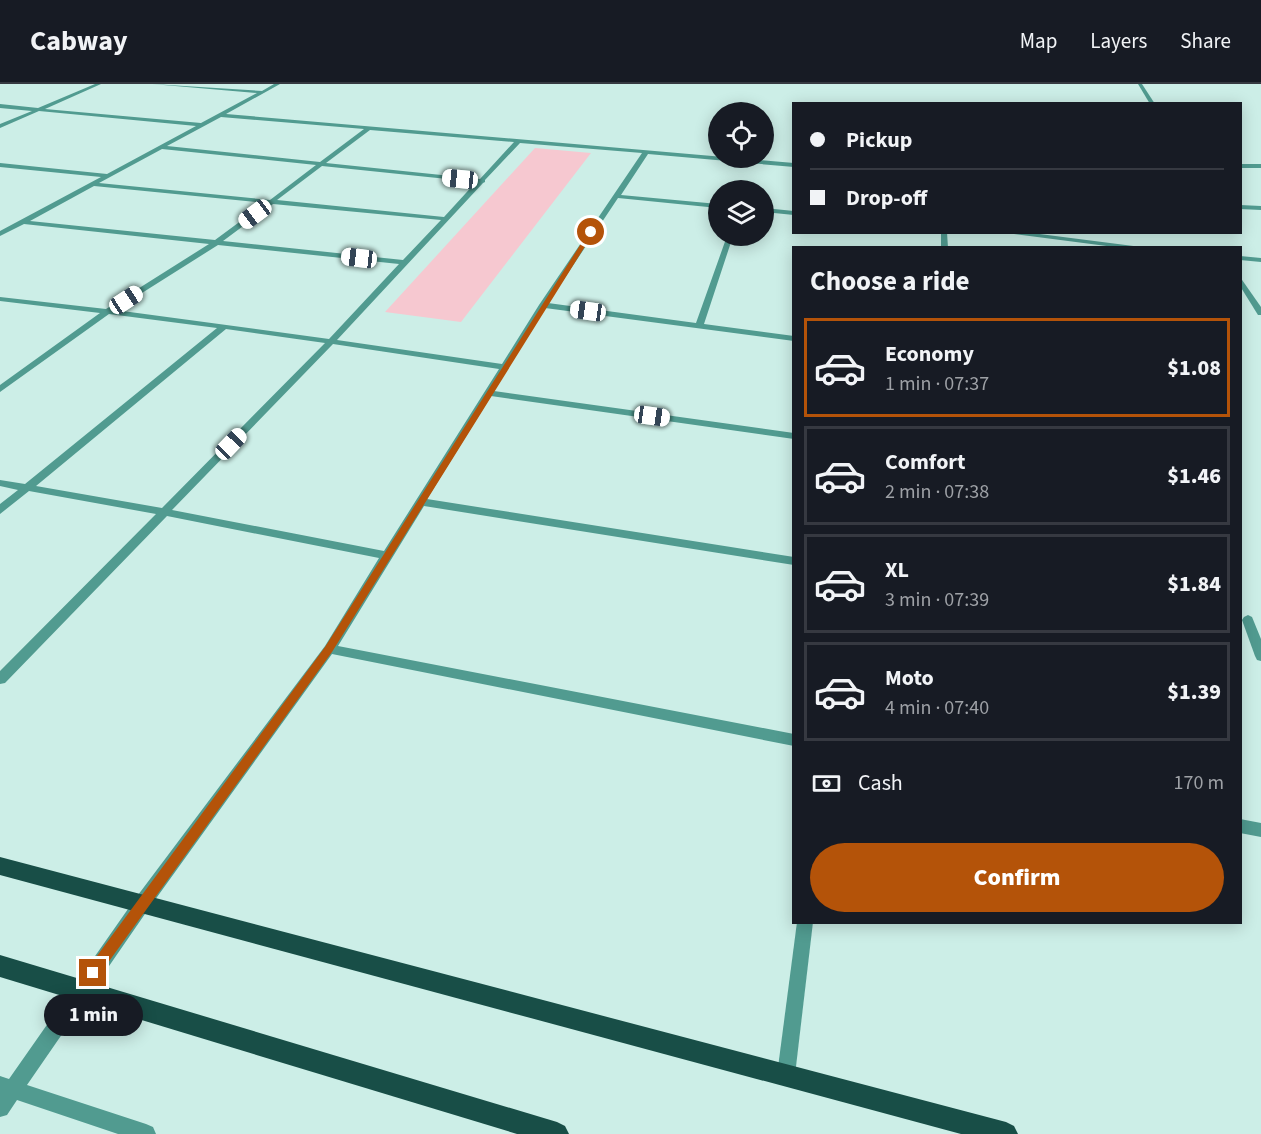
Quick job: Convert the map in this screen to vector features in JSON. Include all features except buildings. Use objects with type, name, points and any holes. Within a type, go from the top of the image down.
[{"type":"main road","points":[[0,866],[1006,1134]]},
{"type":"main road","points":[[0,966],[557,1134]]},
{"type":"street","points":[[0,126],[99,84]]},
{"type":"street","points":[[154,84],[262,92]]},
{"type":"street","points":[[1,232],[24,222],[278,84]]},
{"type":"street","points":[[1140,84],[1152,102]]},
{"type":"street","points":[[0,106],[202,125]]},
{"type":"street","points":[[221,115],[792,165]]},
{"type":"street","points":[[0,389],[107,312],[219,241],[370,127]]},
{"type":"street","points":[[0,679],[330,343],[483,182],[519,140]]},
{"type":"street","points":[[161,147],[483,182]]},
{"type":"street","points":[[0,1108],[6,1087],[81,990],[329,650],[543,305],[646,152]]},
{"type":"street","points":[[0,165],[108,176]]},
{"type":"street","points":[[1242,166],[1261,166]]},
{"type":"street","points":[[93,183],[447,219]]},
{"type":"street","points":[[616,196],[708,205]]},
{"type":"street","points":[[1242,207],[1261,208]]},
{"type":"street","points":[[774,211],[792,213]]},
{"type":"street","points":[[24,222],[219,241],[406,263]]},
{"type":"street","points":[[1034,234],[1067,236],[1133,246]]},
{"type":"street","points":[[699,326],[727,246]]},
{"type":"street","points":[[1242,258],[1261,260]]},
{"type":"street","points":[[1242,282],[1261,313]]},
{"type":"street","points":[[2,300],[224,326],[506,367]]},
{"type":"street","points":[[543,305],[792,339]]},
{"type":"street","points":[[0,510],[224,326]]},
{"type":"street","points":[[488,393],[792,436]]},
{"type":"street","points":[[0,483],[165,512],[387,556]]},
{"type":"street","points":[[422,502],[792,561]]},
{"type":"street","points":[[1250,620],[1261,656]]},
{"type":"street","points":[[329,650],[792,740]]},
{"type":"street","points":[[1242,826],[1261,830]]},
{"type":"street","points":[[786,1075],[805,924]]},
{"type":"street","points":[[6,1087],[146,1134]]},
{"type":"shaded area","points":[[535,148],[591,153],[461,322],[385,312]]},
{"type":"route","points":[[93,973],[329,650],[543,305],[591,232]]}]
